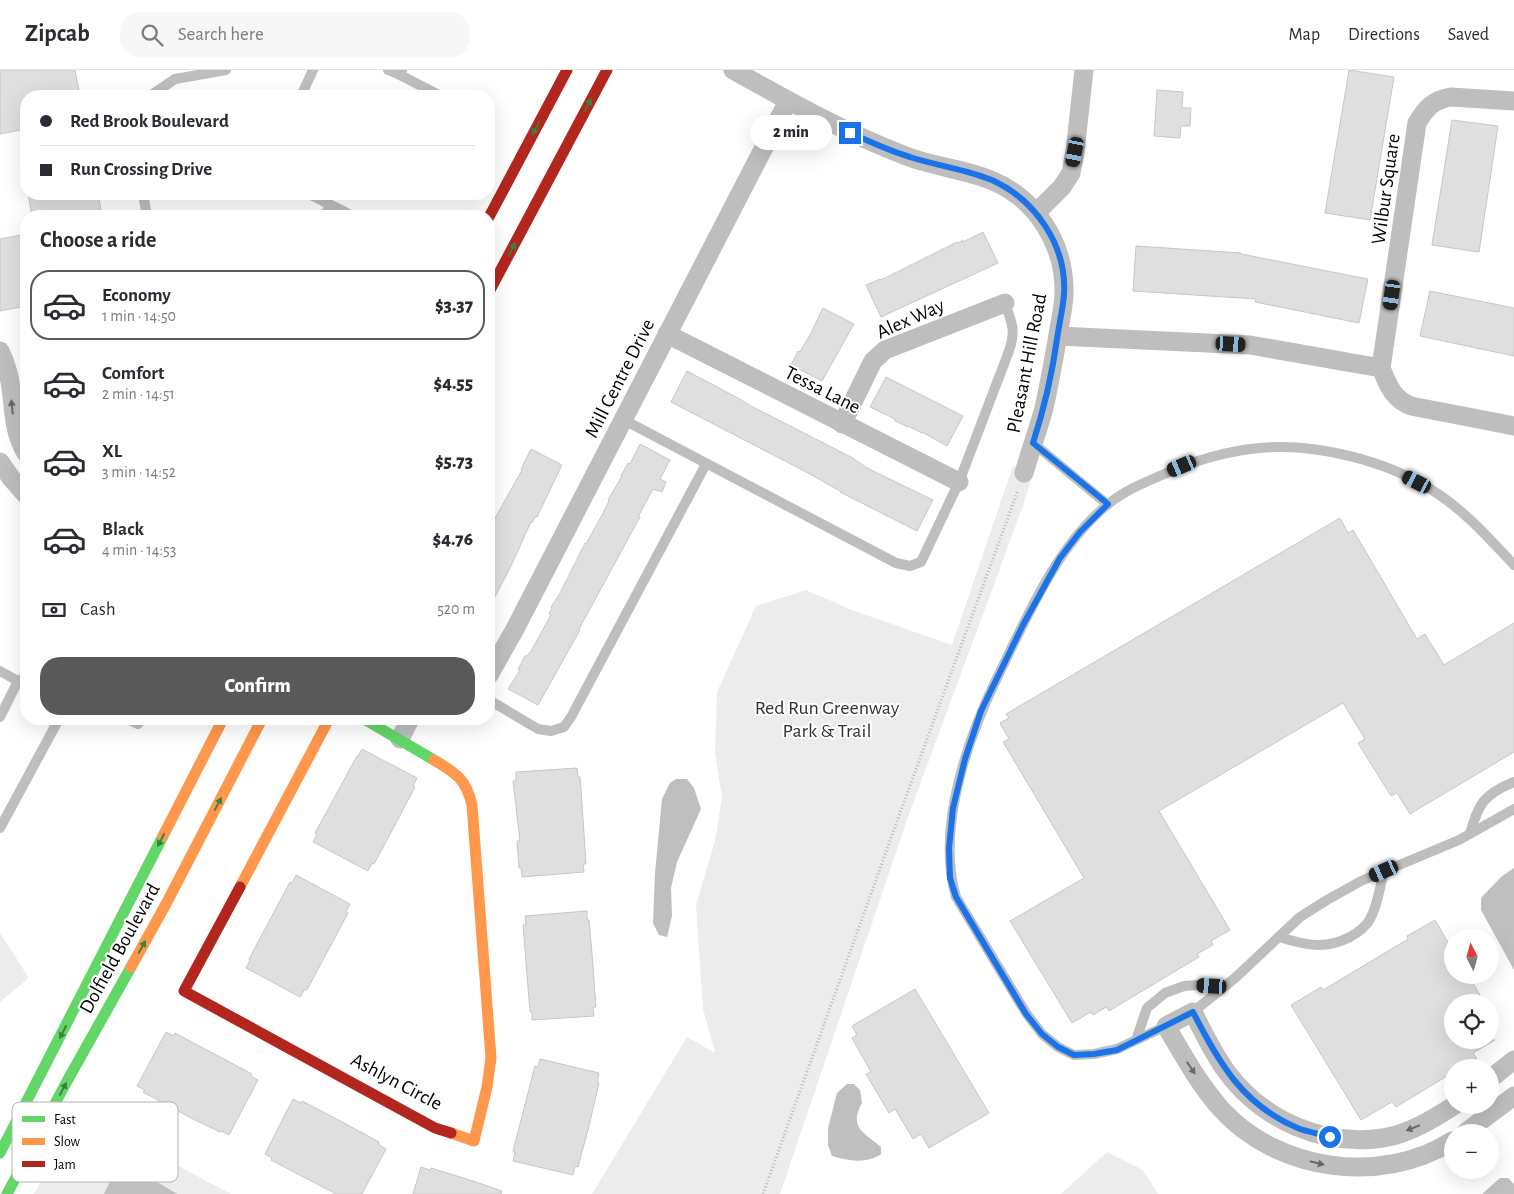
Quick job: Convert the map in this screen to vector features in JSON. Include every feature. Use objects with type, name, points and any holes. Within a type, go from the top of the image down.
[{"type":"main road","points":[[493,210],[567,70]]},
{"type":"main road","points":[[495,281],[607,70]]},
{"type":"main road","name":"Dolfield Boulevard","points":[[27,1102],[220,725]]},
{"type":"main road","name":"Dolfield Boulevard","points":[[56,1102],[166,904],[259,725]]},
{"type":"main road","name":"Ashlyn Circle","points":[[326,725],[184,991],[435,1128],[474,1141],[492,1058],[472,805],[469,791],[459,776],[379,725]]},
{"type":"main road","name":"Dolfield Boulevard","points":[[0,1153],[12,1130]]},
{"type":"main road","name":"Dolfield Boulevard","points":[[7,1194],[13,1182]]},
{"type":"street","name":"Pleasant Hill Road","points":[[733,70],[850,133],[908,157],[994,181],[1021,198],[1050,231],[1062,268],[1064,293],[1044,409],[1024,473]]},
{"type":"street","points":[[1036,213],[1062,187],[1071,173],[1084,70]]},
{"type":"street","name":"Wilbur Square","points":[[1381,368],[1417,123],[1429,105],[1444,98],[1514,101]]},
{"type":"street","name":"Mill Centre Drive","points":[[495,664],[788,101]]},
{"type":"street","name":"Alex Way","points":[[842,424],[873,361],[885,350],[1004,303]]},
{"type":"street","name":"Tessa Lane","points":[[667,334],[959,482]]},
{"type":"street","points":[[1058,336],[1250,345],[1381,368],[1393,394],[1402,402],[1411,406],[1514,426]]},
{"type":"street","points":[[0,351],[9,377],[15,430],[20,442]]},
{"type":"street","points":[[0,462],[20,488]]},
{"type":"street","points":[[400,739],[407,725]]},
{"type":"street","points":[[1444,1112],[1412,1129],[1384,1138],[1358,1140],[1339,1138],[1301,1129],[1276,1117],[1242,1090],[1226,1072],[1193,1012],[1166,1026],[1187,1062],[1222,1110],[1241,1127],[1268,1145],[1295,1157],[1326,1165],[1358,1168],[1388,1165],[1419,1157],[1444,1145]]},
{"type":"street","points":[[1499,1072],[1514,1060]]},
{"type":"street","points":[[1477,1124],[1514,1096]]},
{"type":"lane","points":[[159,90],[175,79],[226,70]]},
{"type":"lane","points":[[304,90],[313,70]]},
{"type":"lane","points":[[388,70],[402,72],[431,90]]},
{"type":"lane","points":[[320,200],[340,210]]},
{"type":"lane","points":[[327,210],[330,205]]},
{"type":"lane","points":[[622,419],[896,563],[910,566],[921,562],[959,482],[1014,336],[1012,323],[1004,303]]},
{"type":"lane","points":[[1033,443],[1108,504]]},
{"type":"lane","points":[[1166,1026],[1117,1050],[1074,1055],[1058,1047],[1042,1034],[1026,1014],[956,897],[950,878],[949,848],[953,808],[965,759],[981,711],[1023,625],[1060,558],[1080,532],[1108,504],[1152,479],[1182,466],[1219,455],[1261,448],[1306,449],[1344,454],[1390,469],[1430,489],[1456,507],[1480,527],[1514,565]]},
{"type":"lane","points":[[495,704],[538,729],[551,731],[564,728],[706,464]]},
{"type":"lane","points":[[0,671],[20,678]]},
{"type":"lane","points":[[0,717],[20,682]]},
{"type":"lane","points":[[0,828],[56,725]]},
{"type":"lane","points":[[1470,834],[1474,816],[1482,801],[1496,789],[1514,782]]},
{"type":"lane","points":[[1193,1012],[1225,986],[1300,918],[1327,900],[1361,881],[1470,834],[1514,809]]},
{"type":"lane","points":[[1279,937],[1302,944],[1322,946],[1338,943],[1358,933],[1370,920],[1377,903],[1384,871]]},
{"type":"lane","points":[[1136,1040],[1147,1008],[1165,994],[1184,986],[1225,986]]},
{"type":"path","points":[[763,1194],[1024,473]]},
{"type":"green space","name":"Red Run Greenway Park & Trail","points":[[1013,466],[1034,470],[1023,506],[908,817],[780,1194],[592,1194],[687,1037],[715,1053],[703,1009],[696,905],[715,841],[722,797],[715,753],[717,692],[756,606],[806,590],[852,610],[952,645]]},
{"type":"green space","points":[[0,933],[29,978],[0,1002]]},
{"type":"green space","points":[[1107,1152],[1143,1170],[1158,1194],[1061,1194]]},
{"type":"green space","points":[[178,1166],[231,1194],[34,1194],[40,1182],[178,1182]]},
{"type":"shaded area","points":[[676,779],[687,779],[694,788],[701,809],[677,862],[671,888],[672,916],[667,937],[659,935],[653,923],[655,873],[662,799],[670,783]]},
{"type":"shaded area","points":[[1514,868],[1514,970],[1499,943],[1499,929],[1491,929],[1481,910],[1481,898],[1501,877]]},
{"type":"shaded area","points":[[847,1084],[854,1084],[860,1090],[862,1103],[858,1111],[858,1124],[864,1134],[881,1147],[881,1154],[876,1157],[864,1160],[851,1160],[832,1156],[828,1145],[828,1128],[837,1093]]},
{"type":"shaded area","points":[[1508,1178],[1514,1184],[1514,1194],[1482,1194],[1499,1179]]},
{"type":"shaded area","points":[[110,1182],[157,1182],[177,1194],[104,1194]]},
{"type":"building","points":[[0,70],[75,70],[79,90],[20,90],[20,130],[0,134]]},
{"type":"building","points":[[1349,70],[1394,77],[1370,220],[1325,213]]},
{"type":"building","points":[[1157,90],[1183,92],[1182,108],[1191,108],[1190,126],[1181,126],[1180,138],[1154,136]]},
{"type":"building","points":[[1452,120],[1498,126],[1479,252],[1432,245]]},
{"type":"building","points":[[29,200],[99,200],[101,210],[31,210]]},
{"type":"building","points":[[983,232],[998,263],[881,317],[866,285],[881,280],[957,242],[963,240],[963,242]]},
{"type":"building","points":[[20,235],[20,307],[0,311],[0,239]]},
{"type":"building","points":[[1136,246],[1241,253],[1368,279],[1359,323],[1255,302],[1256,299],[1133,291]]},
{"type":"building","points":[[1430,291],[1514,308],[1514,356],[1420,336]]},
{"type":"building","points":[[823,308],[854,324],[822,381],[791,365],[811,333]]},
{"type":"building","points":[[687,371],[851,457],[867,468],[933,500],[917,531],[671,402]]},
{"type":"building","points":[[886,377],[963,416],[947,446],[870,407]]},
{"type":"building","points":[[640,444],[670,460],[660,479],[666,482],[662,492],[653,489],[580,630],[538,705],[508,689],[520,670],[518,669],[525,656],[531,651],[551,615],[549,614],[551,607]]},
{"type":"building","points":[[531,449],[562,465],[537,517],[531,522],[495,597],[495,518]]},
{"type":"building","points":[[1340,518],[1348,533],[1353,530],[1417,639],[1425,634],[1444,665],[1514,623],[1514,752],[1410,814],[1397,793],[1391,796],[1358,743],[1365,739],[1343,703],[1159,811],[1230,930],[1211,941],[1213,945],[1197,954],[1199,957],[1109,1011],[1106,1007],[1093,1015],[1091,1012],[1072,1023],[1010,921],[1084,878],[1003,742],[1009,739],[1000,723],[1009,718],[1006,714]]},
{"type":"building","points":[[362,749],[417,778],[413,786],[415,787],[374,864],[372,863],[368,871],[313,842],[317,834],[315,833]]},
{"type":"building","points":[[577,768],[578,777],[580,777],[582,804],[586,864],[583,864],[584,872],[522,877],[521,868],[519,868],[517,841],[520,841],[513,781],[516,781],[516,772]]},
{"type":"building","points":[[296,875],[350,904],[346,912],[348,913],[307,990],[305,989],[300,997],[246,968],[290,882],[292,883]]},
{"type":"building","points":[[587,911],[596,1007],[593,1007],[594,1016],[532,1020],[523,925],[526,925],[525,916]]},
{"type":"building","points":[[1435,920],[1444,935],[1444,984],[1473,984],[1479,994],[1444,994],[1444,1049],[1480,1049],[1473,1053],[1477,1059],[1444,1059],[1444,1078],[1396,1107],[1392,1102],[1361,1120],[1291,1005],[1321,987],[1323,990],[1408,939],[1407,936]]},
{"type":"building","points":[[915,989],[989,1113],[929,1148],[921,1134],[913,1139],[895,1109],[889,1113],[866,1074],[871,1072],[852,1038],[857,1035],[852,1026]]},
{"type":"building","points":[[166,1032],[174,1036],[175,1033],[252,1074],[251,1076],[258,1080],[229,1135],[178,1111],[178,1102],[161,1102],[143,1092],[145,1090],[137,1086]]},
{"type":"building","points":[[540,1059],[599,1073],[597,1082],[599,1083],[589,1126],[578,1167],[575,1166],[573,1175],[513,1161],[515,1152],[513,1151],[535,1066],[538,1067]]},
{"type":"building","points":[[293,1099],[301,1103],[302,1101],[333,1117],[379,1142],[378,1144],[386,1149],[362,1194],[336,1194],[271,1160],[272,1158],[265,1154]]},
{"type":"building","points":[[421,1167],[430,1170],[431,1168],[502,1191],[501,1194],[413,1194]]},
{"type":"traffic: fast","points":[[374,725],[434,760]]},
{"type":"traffic: fast","points":[[26,1102],[163,836]]},
{"type":"traffic: fast","points":[[56,1102],[131,967]]},
{"type":"traffic: fast","points":[[0,1153],[12,1130]]},
{"type":"traffic: fast","points":[[7,1194],[13,1182]]},
{"type":"traffic: slow","points":[[163,836],[220,725]]},
{"type":"traffic: slow","points":[[131,967],[166,904],[259,725]]},
{"type":"traffic: slow","points":[[240,887],[326,725]]},
{"type":"traffic: slow","points":[[434,760],[459,778],[467,789],[472,805],[491,1058],[487,1087],[474,1141],[451,1133]]},
{"type":"traffic: jam","points":[[493,210],[567,70]]},
{"type":"traffic: jam","points":[[495,281],[607,70]]},
{"type":"traffic: jam","points":[[240,887],[184,991],[435,1128],[451,1133]]},
{"type":"route","points":[[850,133],[908,157],[994,181],[1021,198],[1050,231],[1062,268],[1064,293],[1044,409],[1033,443],[1108,504],[1080,532],[1060,558],[1023,625],[981,711],[965,759],[953,808],[949,848],[950,878],[956,897],[1026,1014],[1042,1034],[1058,1047],[1074,1055],[1117,1050],[1193,1012],[1226,1072],[1242,1090],[1276,1117],[1301,1129],[1330,1137]]}]
